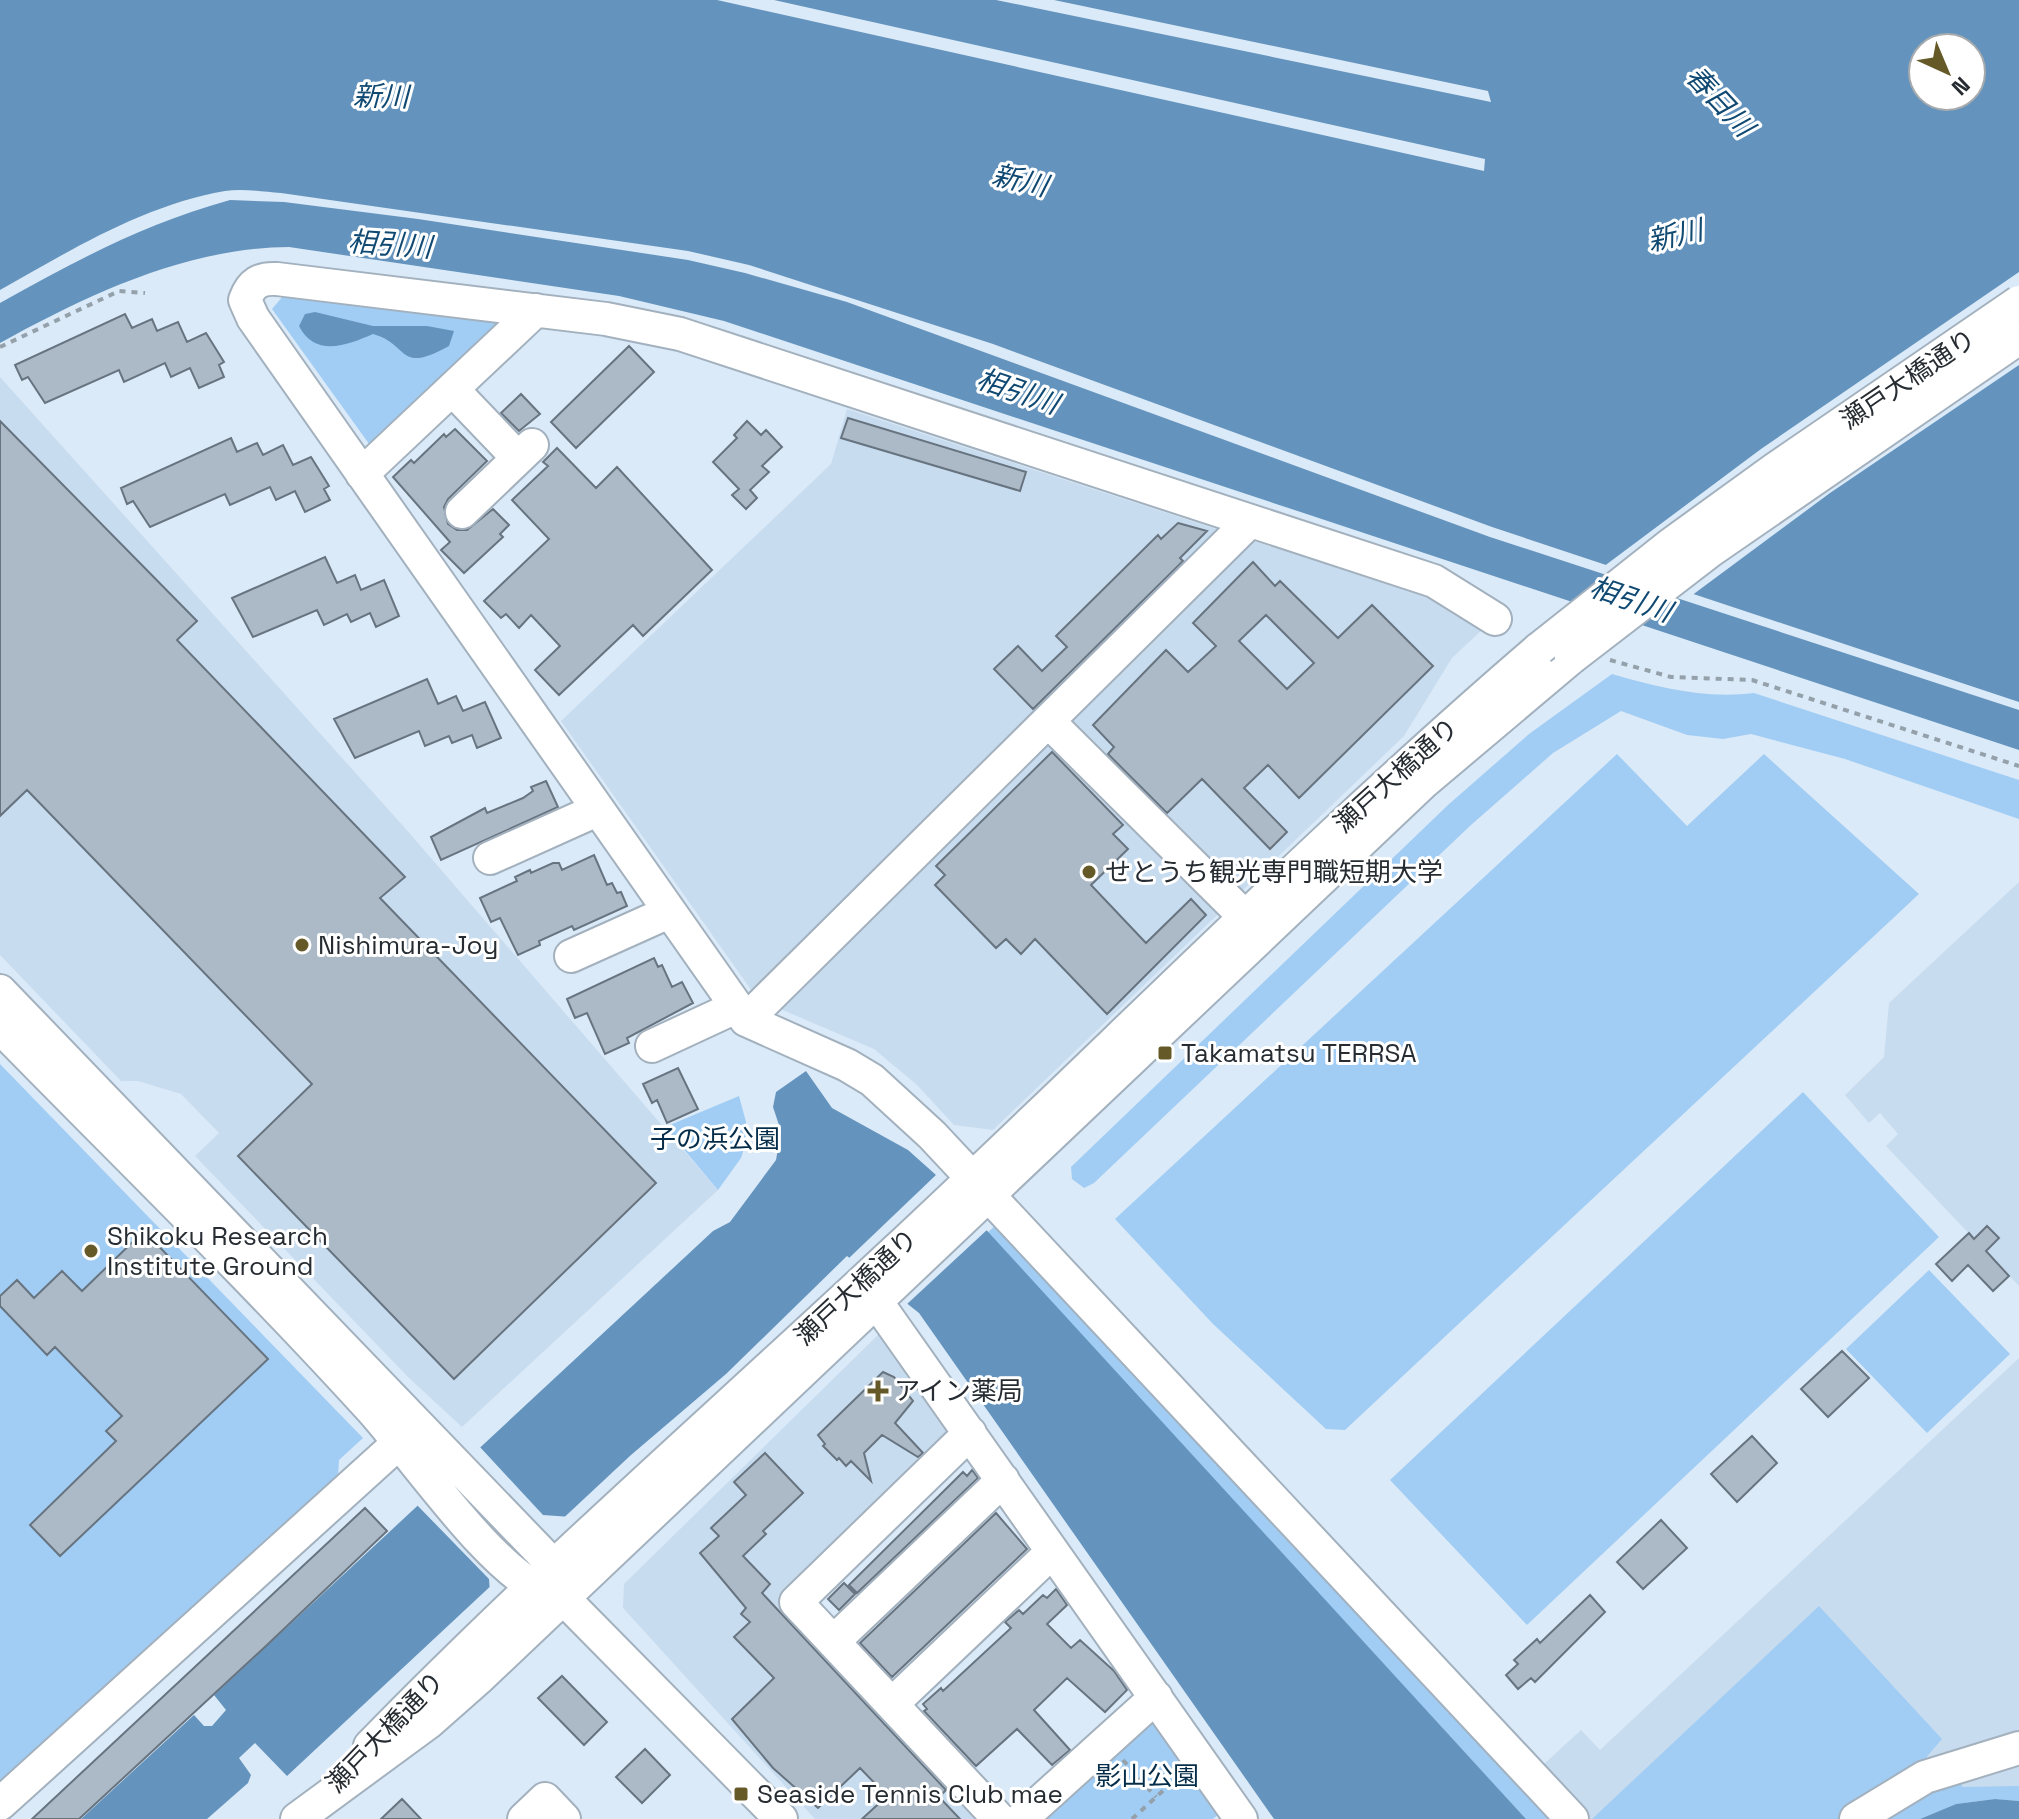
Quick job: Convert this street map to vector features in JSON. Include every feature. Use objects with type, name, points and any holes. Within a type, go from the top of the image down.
[{"type":"street","points":[[1495,619],[1434,581],[680,334],[606,319],[277,279],[263,278],[253,285],[245,300],[246,307],[362,474],[741,1014],[872,1080],[973,1195],[1572,1819]]},
{"type":"street","name":"瀬戸大橋通り","points":[[973,1195],[1244,916],[1406,765],[1540,648],[1670,545],[1775,469],[2019,302]]},
{"type":"street","points":[[362,474],[536,310]]},
{"type":"street","name":"瀬戸大橋通り","points":[[309,1816],[429,1722],[564,1599],[874,1287],[1424,782],[1585,657],[1733,534],[2019,338]]},
{"type":"street","points":[[452,389],[525,452],[462,512]]},
{"type":"street","points":[[652,1046],[741,1014],[1048,721],[1250,521]]},
{"type":"street","points":[[1048,721],[1244,916]]},
{"type":"street","points":[[490,858],[597,810]]},
{"type":"street","points":[[571,956],[669,912]]},
{"type":"street","points":[[0,991],[409,1433],[428,1481],[522,1580],[564,1599]]},
{"type":"street","points":[[0,1027],[373,1411],[452,1459],[546,1558],[564,1599],[781,1819]]},
{"type":"street","name":"瀬戸大橋通り","points":[[309,1816],[522,1580],[874,1287]]},
{"type":"street","points":[[874,1287],[970,1433],[1198,1758],[1233,1816]]},
{"type":"street","points":[[0,1804],[409,1433]]},
{"type":"street","points":[[970,1433],[796,1602],[999,1819]]},
{"type":"street","points":[[834,1641],[1003,1480]]},
{"type":"street","points":[[892,1704],[1052,1552]]},
{"type":"street","points":[[1021,1819],[1156,1697]]},
{"type":"street","points":[[1856,1819],[1925,1777],[2019,1748]]},
{"type":"street","points":[[524,1819],[545,1799],[564,1819]]},
{"type":"path","points":[[0,347],[119,291],[145,293]]},
{"type":"path","points":[[1585,657],[1671,677],[1752,680],[2019,766]]},
{"type":"path","points":[[1107,1741],[1156,1797]]},
{"type":"path","points":[[1132,1819],[1198,1758]]},
{"type":"shaded area","points":[[0,377],[405,828],[718,1190],[462,1427],[409,1378],[195,1156],[219,1133],[181,1094],[138,1081],[121,1081],[0,955]]},
{"type":"shaded area","points":[[847,409],[1216,529],[1217,537],[754,994],[561,721],[831,464]]},
{"type":"shaded area","name":"せとうち観光専門職短期大学","points":[[1250,540],[1429,597],[1483,629],[1452,658],[1404,736],[993,1130],[954,1125],[917,1085],[874,1049],[778,1008]]},
{"type":"shaded area","points":[[2019,882],[2019,1286],[1986,1251],[1998,1238],[1974,1239],[1886,1146],[1898,1134],[1880,1113],[1869,1123],[1845,1095],[1884,1057],[1889,1003]]},
{"type":"shaded area","points":[[883,1330],[954,1437],[785,1600],[990,1819],[815,1819],[623,1608],[624,1584]]},
{"type":"shaded area","points":[[2019,1358],[2019,1801],[1995,1799],[1956,1804],[1920,1819],[1526,1819],[1507,1798],[1581,1730],[1600,1750]]},
{"type":"green space","points":[[283,296],[504,323],[372,448],[272,309]]},
{"type":"green space","points":[[1612,674],[1683,691],[1718,695],[1754,693],[2019,780],[2019,819],[1845,759],[1751,734],[1723,739],[1687,735],[1621,711],[1553,753],[1471,825],[1094,1183],[1084,1188],[1072,1179],[1071,1167],[1448,805],[1529,734]]},
{"type":"green space","points":[[1617,754],[1687,826],[1764,754],[1919,894],[1345,1430],[1326,1429],[1213,1324],[1115,1219]]},
{"type":"green space","name":"Shikoku Research Institute Ground","points":[[0,1064],[363,1438],[339,1460],[338,1477],[0,1790]]},
{"type":"green space","points":[[1803,1092],[1939,1237],[1527,1625],[1390,1480]]},
{"type":"green space","name":"子の浜公園","points":[[739,1096],[749,1133],[741,1158],[718,1190],[665,1127]]},
{"type":"green space","points":[[997,1224],[1553,1819],[1526,1819],[987,1233]]},
{"type":"green space","points":[[1929,1270],[2010,1354],[1927,1433],[1846,1349]]},
{"type":"green space","points":[[1819,1606],[1942,1739],[1918,1767],[1869,1795],[1839,1819],[1592,1819]]},
{"type":"green space","name":"影山公園","points":[[1158,1717],[1221,1812],[1213,1819],[1034,1819]]},
{"type":"green space","points":[[1958,1781],[1963,1787],[2019,1786],[2019,1801],[1995,1799],[1956,1804],[1920,1819],[1880,1819],[1922,1793]]},
{"type":"water","points":[[0,0],[717,0],[1484,171],[1485,159],[774,0],[996,0],[1491,102],[1488,91],[1054,0],[2019,0],[2019,702],[1492,527],[993,344],[749,265],[688,251],[246,190],[232,190],[166,207],[81,245],[0,290]]},
{"type":"water","name":"相引川","points":[[230,200],[284,202],[418,219],[688,260],[847,302],[1490,537],[2019,710],[2019,750],[724,321],[619,296],[289,247],[251,249],[176,265],[139,277],[68,307],[0,343],[0,303],[112,244],[169,220]]},
{"type":"water","points":[[315,312],[373,326],[427,326],[454,331],[449,346],[420,358],[412,358],[373,334],[343,345],[314,342],[299,326],[305,314]]},
{"type":"water","points":[[806,1071],[832,1108],[908,1150],[936,1175],[1526,1819],[1274,1819],[919,1313],[847,1256],[726,1374],[631,1455],[287,1776],[255,1743],[239,1758],[251,1775],[248,1783],[207,1819],[81,1819],[194,1715],[204,1726],[212,1726],[226,1710],[214,1695],[713,1231],[730,1222],[776,1160],[781,1131],[773,1107],[776,1092]]},
{"type":"water","points":[[1995,1799],[2019,1801],[2019,1819],[1920,1819],[1956,1804]]},
{"type":"pier","points":[[2019,272],[2019,317],[1643,580],[1603,567],[1761,449]]},
{"type":"pier","points":[[2019,322],[2019,365],[1830,493],[1691,596],[1648,582],[1809,463]]},
{"type":"pier","points":[[937,1174],[988,1229],[906,1305],[848,1259]]},
{"type":"pier","points":[[479,1446],[543,1515],[571,1517],[490,1593],[489,1579],[417,1505]]},
{"type":"building","points":[[125,314],[132,328],[152,319],[157,331],[178,322],[187,342],[206,333],[224,362],[219,365],[224,377],[199,388],[190,368],[171,377],[165,363],[124,382],[119,370],[45,403],[28,377],[22,380],[15,365]]},
{"type":"building","points":[[629,346],[654,372],[576,448],[551,422]]},
{"type":"building","points":[[521,394],[540,414],[519,431],[501,413]]},
{"type":"building","points":[[848,418],[1026,472],[1020,491],[841,438]]},
{"type":"building","name":"Nishimura-Joy","points":[[0,421],[197,621],[177,640],[405,877],[380,898],[656,1183],[454,1379],[238,1156],[312,1084],[27,790],[0,816]]},
{"type":"building","points":[[747,421],[761,435],[766,430],[782,447],[762,466],[769,472],[750,490],[757,498],[746,509],[732,495],[739,489],[713,462],[737,438],[734,435]]},
{"type":"building","points":[[455,429],[487,461],[448,499],[444,507],[448,524],[457,530],[467,530],[493,509],[509,525],[500,534],[503,537],[464,573],[441,550],[450,542],[393,477],[411,460],[414,463],[444,434],[446,437]]},
{"type":"building","points":[[231,438],[237,452],[257,443],[263,455],[283,445],[293,465],[311,457],[329,486],[324,489],[330,500],[305,512],[295,491],[276,500],[270,487],[230,505],[225,494],[150,527],[133,501],[127,504],[121,488]]},
{"type":"building","points":[[557,448],[596,488],[617,467],[712,570],[643,636],[633,625],[559,695],[535,670],[560,646],[531,615],[519,628],[506,614],[501,618],[484,601],[549,539],[512,500],[548,466],[543,462]]},
{"type":"building","points":[[1178,523],[1207,531],[1180,558],[1183,561],[1033,709],[994,669],[1018,646],[1042,671],[1067,647],[1056,636],[1158,535],[1161,539]]},
{"type":"building","points":[[325,557],[337,583],[355,575],[361,590],[384,580],[399,616],[376,627],[370,613],[351,622],[347,614],[324,625],[317,610],[253,637],[232,598]]},
{"type":"building","points":[[1253,562],[1275,586],[1280,581],[1338,638],[1372,605],[1433,666],[1299,798],[1268,765],[1244,788],[1287,832],[1270,849],[1202,779],[1167,813],[1108,754],[1114,747],[1093,725],[1166,650],[1188,672],[1216,646],[1193,623]],"holes":[[[1266,615],[1314,663],[1287,689],[1239,641]]]},
{"type":"building","points":[[427,679],[438,704],[456,696],[463,711],[485,702],[501,738],[477,748],[472,735],[452,743],[449,736],[425,746],[419,731],[355,758],[334,719]]},
{"type":"building","points":[[1052,752],[1123,825],[1113,834],[1128,849],[1091,885],[1146,943],[1191,899],[1206,915],[1107,1014],[1035,939],[1021,954],[1006,939],[996,948],[935,885],[945,875],[936,866]]},
{"type":"building","points":[[546,781],[558,807],[441,860],[431,837],[485,808],[487,813],[523,798],[533,791],[531,787]]},
{"type":"building","points":[[594,855],[607,885],[612,883],[617,893],[621,892],[627,906],[574,930],[572,926],[518,955],[500,918],[491,922],[480,898],[517,881],[515,877],[530,870],[531,873],[559,863],[562,870]]},
{"type":"building","points":[[654,958],[658,967],[662,965],[672,987],[682,982],[693,1003],[627,1038],[629,1043],[605,1054],[587,1013],[575,1018],[567,999]]},
{"type":"building","points":[[678,1068],[698,1109],[667,1123],[657,1100],[652,1103],[643,1084]]},
{"type":"building","points":[[1987,1226],[1999,1238],[1986,1251],[2009,1276],[1993,1291],[1968,1265],[1952,1281],[1936,1264],[1969,1233],[1974,1239]]},
{"type":"building","points":[[144,1231],[268,1359],[60,1556],[30,1525],[116,1441],[106,1431],[122,1416],[55,1347],[47,1355],[0,1306],[0,1296],[17,1280],[34,1298],[62,1271],[82,1291]]},
{"type":"building","points":[[1842,1351],[1869,1378],[1828,1417],[1801,1389]]},
{"type":"building","points":[[883,1372],[894,1377],[913,1401],[895,1423],[923,1453],[918,1457],[882,1435],[864,1453],[871,1481],[851,1461],[846,1466],[839,1458],[837,1460],[823,1446],[825,1444],[818,1435]]},
{"type":"building","points":[[1752,1436],[1777,1463],[1737,1502],[1711,1474]]},
{"type":"building","points":[[765,1453],[803,1493],[763,1531],[766,1534],[743,1556],[770,1584],[762,1593],[946,1790],[939,1797],[960,1819],[862,1819],[887,1796],[860,1768],[818,1808],[773,1768],[732,1719],[774,1678],[734,1637],[750,1622],[741,1614],[746,1608],[700,1553],[719,1536],[711,1528],[746,1495],[734,1482]]},
{"type":"building","points":[[972,1470],[978,1478],[857,1593],[849,1585],[963,1472],[967,1476]]},
{"type":"building","points":[[365,1508],[387,1531],[267,1645],[79,1819],[32,1819]]},
{"type":"building","points":[[996,1513],[1027,1549],[892,1677],[860,1643]]},
{"type":"building","points":[[1661,1520],[1687,1548],[1643,1589],[1617,1562]]},
{"type":"building","points":[[844,1583],[855,1594],[839,1610],[828,1599]]},
{"type":"building","points":[[1056,1589],[1067,1605],[1047,1624],[1071,1648],[1080,1640],[1114,1671],[1127,1690],[1105,1712],[1067,1678],[1034,1710],[1070,1750],[1052,1765],[1017,1729],[976,1766],[924,1711],[927,1709],[923,1704],[941,1688],[943,1691],[1011,1628],[1005,1622],[1019,1610],[1023,1614],[1043,1595],[1047,1598]]},
{"type":"building","points":[[1590,1595],[1605,1612],[1535,1682],[1531,1678],[1518,1689],[1506,1675],[1518,1664],[1514,1660],[1537,1639],[1540,1643]]},
{"type":"building","points":[[562,1676],[607,1722],[584,1745],[538,1698]]},
{"type":"building","points":[[645,1749],[670,1775],[642,1803],[616,1777]]},
{"type":"building","points":[[402,1799],[421,1819],[381,1819]]},
{"type":"place","name":"せとうち観光専門職短期大学","points":[[1089,872]]},
{"type":"place","name":"Nishimura-Joy","points":[[302,945]]},
{"type":"place","name":"Takamatsu TERRSA","points":[[1165,1053]]},
{"type":"place","name":"Shikoku Research Institute Ground","points":[[91,1251]]},
{"type":"place","name":"アイン薬局","points":[[878,1391]]},
{"type":"place","name":"Seaside Tennis Club mae","points":[[741,1794]]},
{"type":"water label","name":"新川","points":[[381,96]]},
{"type":"water label","name":"春日川","points":[[1720,101]]},
{"type":"water label","name":"新川","points":[[1020,180]]},
{"type":"water label","name":"新川","points":[[1675,235]]}]
